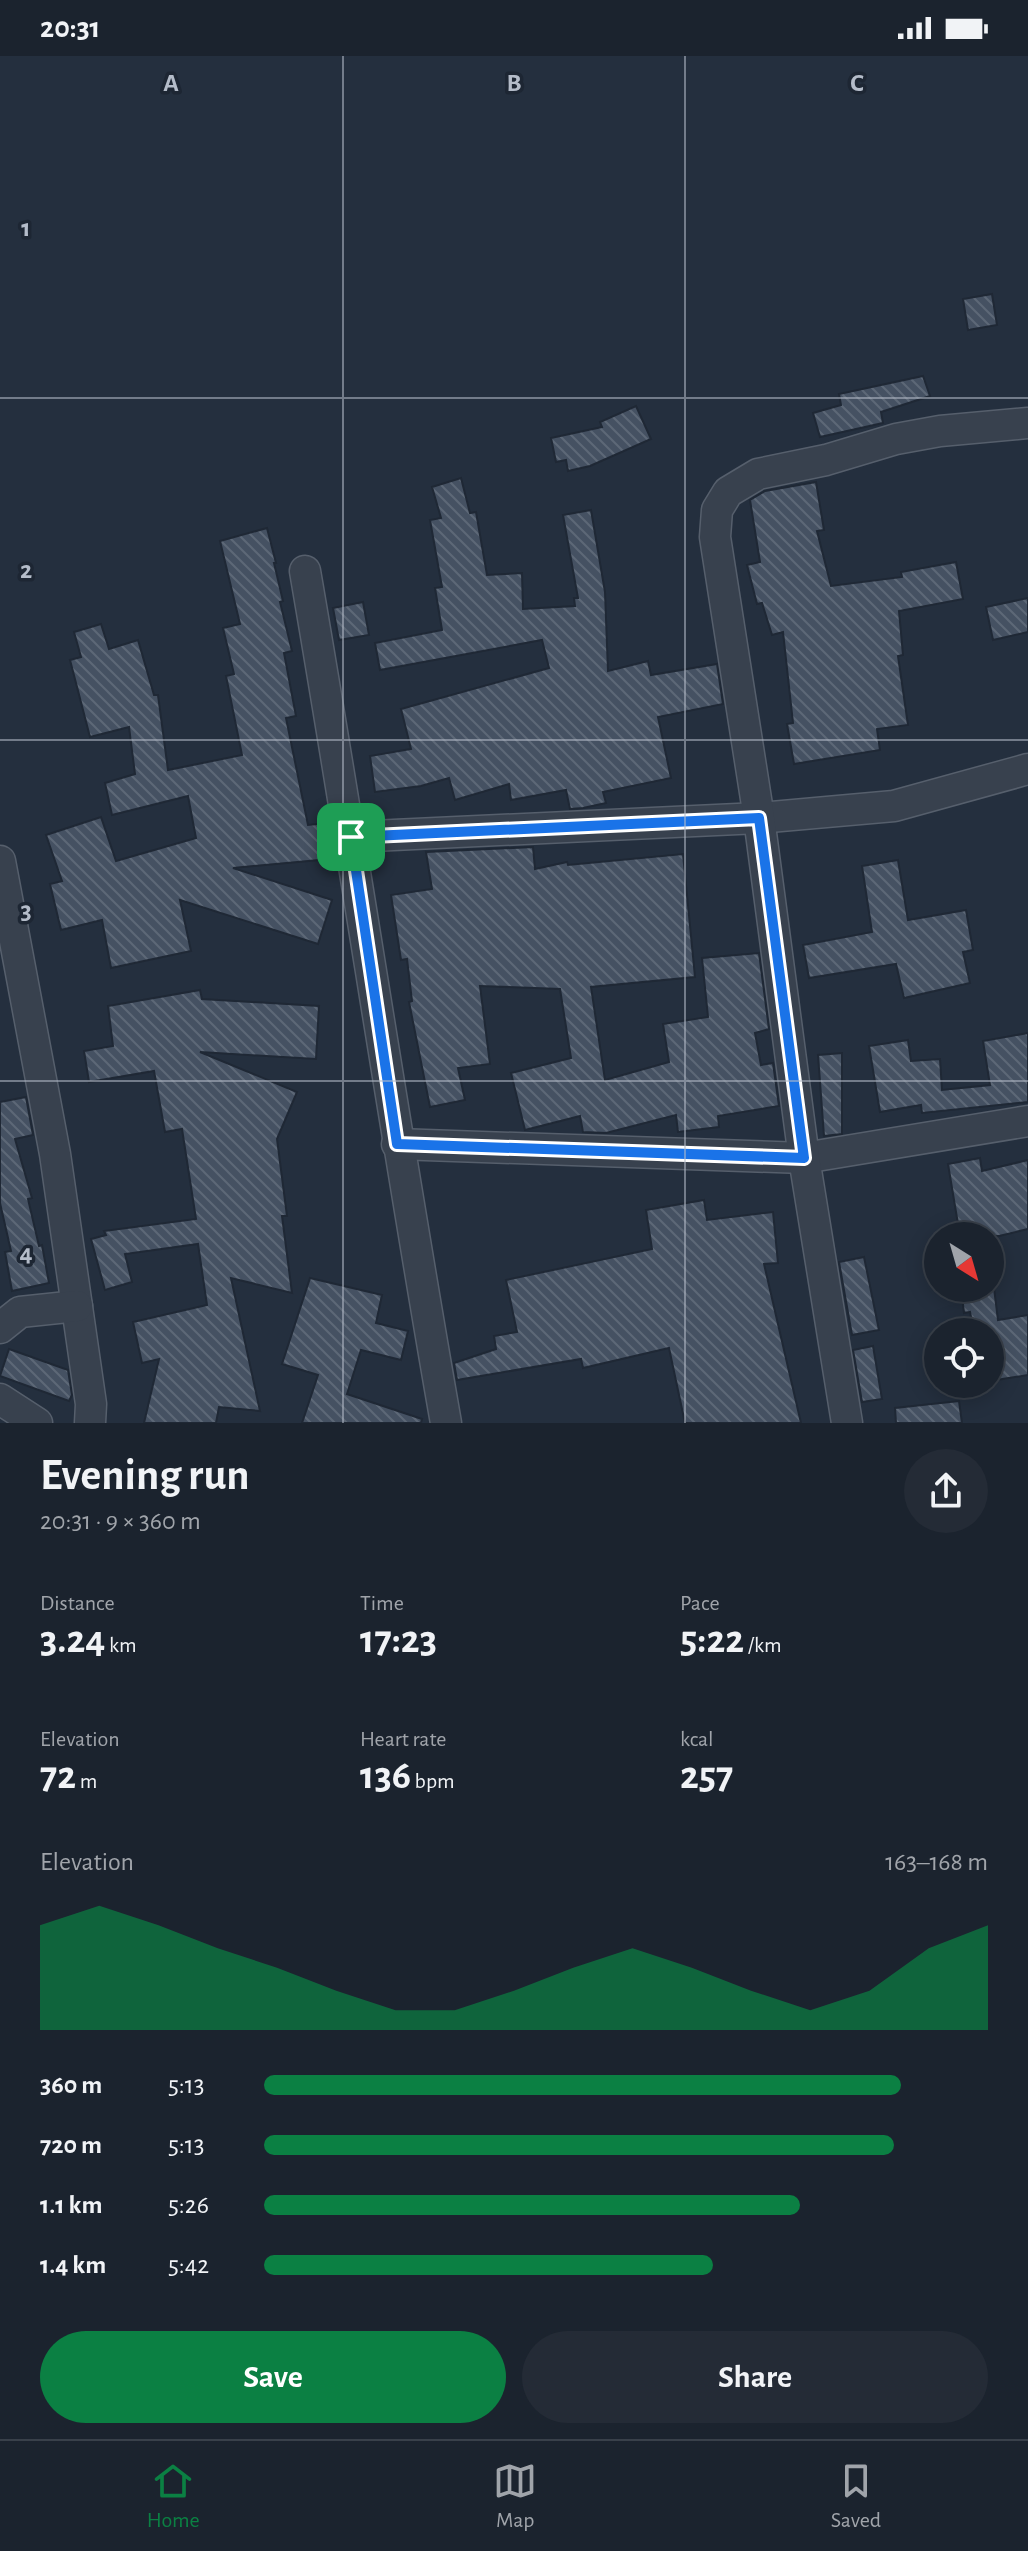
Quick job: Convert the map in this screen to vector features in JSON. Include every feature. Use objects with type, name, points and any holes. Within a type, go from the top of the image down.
[{"type":"street","points":[[847,1423],[804,1158],[759,818],[715,537],[717,510],[728,492],[758,474],[826,460],[896,439],[940,431],[1028,423]]},
{"type":"street","points":[[305,571],[351,837],[397,1144],[446,1423]]},
{"type":"street","points":[[351,837],[759,818],[894,806],[1028,769]]},
{"type":"street","points":[[0,861],[55,1154],[91,1404],[90,1423]]},
{"type":"street","points":[[397,1144],[804,1158],[1028,1121]]},
{"type":"street","points":[[0,1328],[20,1312],[77,1306]]},
{"type":"street","points":[[0,1399],[37,1423]]},
{"type":"building","points":[[992,294],[997,325],[968,330],[963,299]]},
{"type":"building","points":[[923,376],[930,396],[881,412],[883,423],[820,437],[813,413],[841,405],[839,394]]},
{"type":"building","points":[[636,406],[651,439],[590,466],[568,471],[566,460],[556,462],[551,438],[602,427],[600,422]]},
{"type":"building","points":[[461,478],[470,513],[476,512],[487,575],[522,573],[523,609],[575,606],[574,598],[578,598],[563,515],[591,510],[605,592],[608,671],[648,661],[651,675],[717,664],[723,704],[658,717],[671,778],[603,792],[606,803],[570,809],[566,790],[511,800],[509,784],[455,800],[449,778],[421,786],[375,792],[370,756],[411,749],[401,709],[549,668],[542,640],[380,670],[375,643],[442,630],[435,588],[442,587],[430,520],[441,518],[432,487]]},
{"type":"building","points":[[816,482],[824,530],[817,531],[831,586],[902,577],[901,572],[956,562],[963,599],[899,611],[903,655],[898,656],[908,725],[877,729],[880,750],[794,764],[787,724],[793,723],[783,632],[772,635],[762,603],[757,604],[747,565],[760,562],[750,500],[765,491]]},
{"type":"building","points":[[267,528],[292,651],[284,653],[296,716],[286,718],[308,825],[327,823],[330,859],[233,868],[332,900],[318,944],[180,900],[191,951],[111,968],[102,920],[61,930],[50,884],[62,881],[46,835],[101,817],[116,861],[196,838],[188,796],[112,815],[105,783],[135,774],[129,727],[90,737],[70,660],[81,657],[74,632],[101,624],[109,649],[138,640],[154,695],[158,695],[168,770],[242,755],[226,676],[234,674],[223,628],[240,624],[220,541]]},
{"type":"building","points":[[1028,598],[1028,632],[993,640],[986,607]]},
{"type":"building","points":[[363,602],[369,635],[339,640],[333,608]]},
{"type":"building","points":[[533,847],[535,869],[567,862],[568,865],[683,854],[695,977],[591,987],[605,1080],[669,1062],[663,1024],[708,1017],[702,958],[759,953],[769,1029],[755,1033],[761,1065],[773,1063],[779,1106],[718,1116],[719,1127],[678,1132],[676,1115],[606,1133],[583,1132],[580,1116],[525,1130],[511,1073],[571,1058],[560,989],[480,986],[490,1064],[458,1068],[465,1100],[430,1107],[409,1002],[412,1001],[407,959],[401,960],[391,895],[432,889],[426,852]]},
{"type":"building","points":[[898,860],[908,920],[966,910],[973,950],[963,952],[970,983],[904,998],[896,964],[809,978],[803,945],[872,932],[862,866]]},
{"type":"building","points":[[200,990],[202,999],[319,1006],[316,1059],[200,1052],[297,1092],[277,1139],[287,1216],[282,1216],[292,1293],[231,1278],[260,1411],[219,1407],[216,1423],[144,1423],[159,1359],[142,1363],[133,1322],[207,1305],[198,1244],[125,1254],[132,1282],[105,1290],[91,1239],[106,1235],[104,1231],[196,1219],[182,1129],[165,1132],[154,1071],[89,1082],[84,1051],[113,1046],[108,1006]]},
{"type":"building","points":[[1028,1033],[1028,1102],[922,1113],[921,1105],[880,1112],[869,1046],[908,1040],[911,1061],[940,1059],[942,1090],[990,1085],[983,1041]]},
{"type":"building","points":[[842,1053],[842,1134],[824,1136],[818,1055]]},
{"type":"building","points":[[26,1097],[33,1135],[15,1139],[32,1198],[28,1199],[39,1246],[42,1245],[49,1283],[12,1291],[5,1252],[11,1251],[0,1203],[0,1102]]},
{"type":"building","points":[[980,1158],[982,1171],[1028,1160],[1028,1229],[1004,1235],[1004,1222],[958,1222],[948,1164]]},
{"type":"building","points":[[704,1200],[707,1220],[773,1212],[778,1263],[764,1264],[801,1423],[685,1423],[669,1348],[583,1368],[581,1359],[457,1380],[454,1363],[496,1349],[494,1336],[517,1332],[506,1280],[652,1249],[646,1210]]},
{"type":"building","points":[[864,1257],[879,1330],[852,1335],[839,1262]]},
{"type":"building","points":[[310,1278],[382,1295],[376,1323],[408,1331],[401,1360],[361,1350],[347,1394],[422,1419],[421,1423],[302,1423],[318,1375],[282,1364]]},
{"type":"building","points":[[963,1302],[996,1302],[998,1318],[971,1318],[970,1312],[964,1313]]},
{"type":"building","points":[[1028,1315],[1028,1375],[1004,1379],[1004,1319]]},
{"type":"building","points":[[873,1346],[882,1399],[862,1402],[853,1350]]},
{"type":"building","points":[[9,1349],[68,1370],[72,1395],[69,1401],[0,1376]]},
{"type":"building","points":[[959,1401],[962,1423],[896,1423],[895,1408]]},
{"type":"route","points":[[759,818],[804,1158],[397,1144],[351,837],[759,818]]}]
